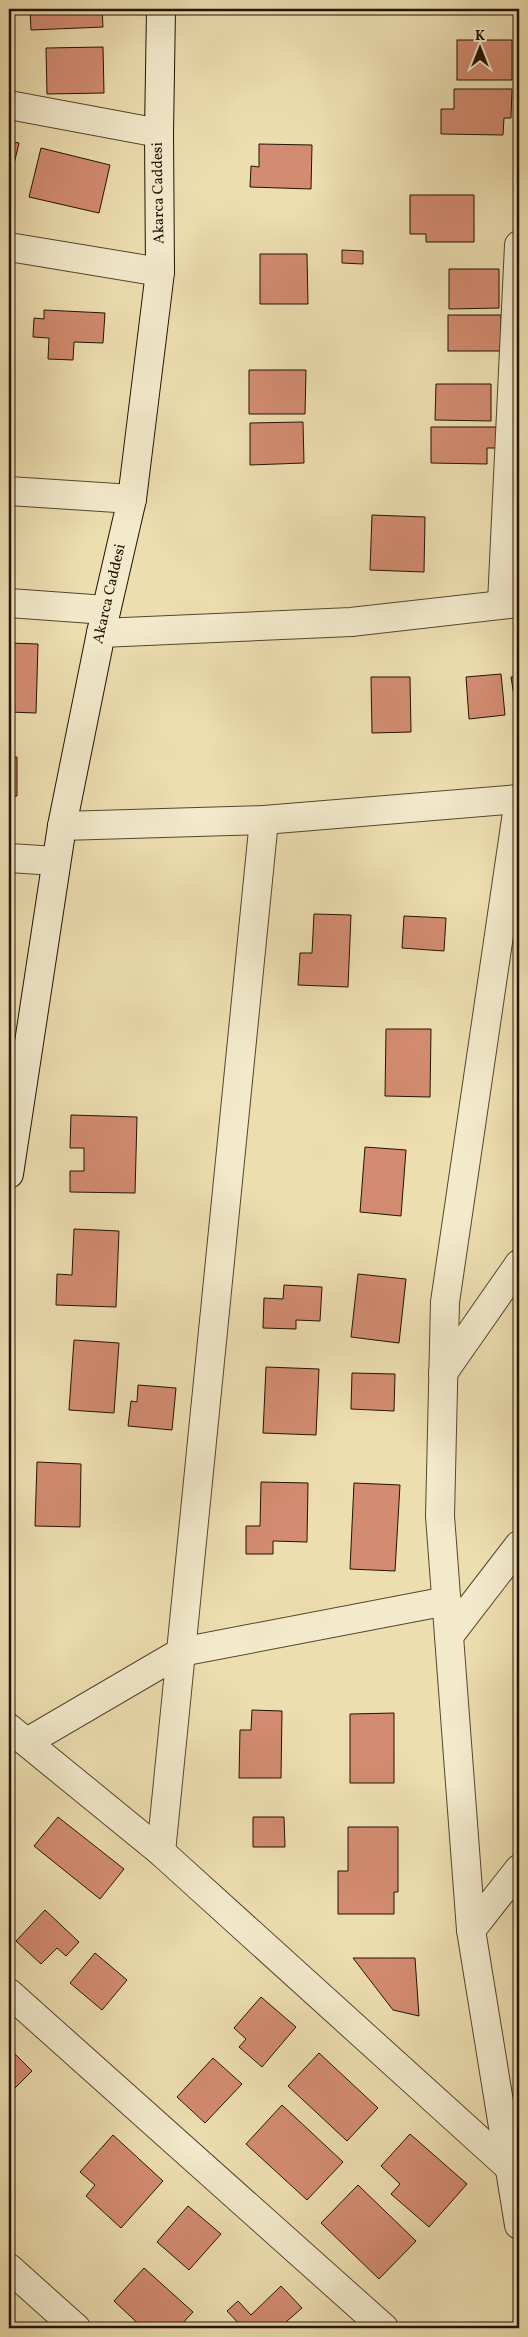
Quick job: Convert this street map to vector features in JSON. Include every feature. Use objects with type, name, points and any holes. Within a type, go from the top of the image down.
[{"type":"street","name":"Akarca Caddesi","points":[[9,1174],[62,826],[103,622],[132,500],[160,272],[159,133],[161,9]]},
{"type":"street","points":[[9,105],[159,133]]},
{"type":"street","points":[[9,603],[103,622],[350,622],[511,603],[519,245]]},
{"type":"street","points":[[9,247],[160,272]]},
{"type":"street","points":[[9,491],[132,500]]},
{"type":"street","points":[[62,826],[264,820],[519,799],[444,1302],[440,1516],[470,1930],[519,2225]]},
{"type":"street","points":[[161,1852],[264,820]]},
{"type":"street","points":[[9,858],[56,861]]},
{"type":"street","points":[[443,1373],[519,1264]]},
{"type":"street","points":[[449,1636],[519,1545]]},
{"type":"street","points":[[446,1601],[181,1652],[18,1735],[161,1852],[510,2168]]},
{"type":"street","points":[[470,1930],[519,1869]]},
{"type":"street","points":[[9,1993],[384,2328]]},
{"type":"street","points":[[9,2268],[76,2328]]},
{"type":"building","points":[[30,9],[102,9],[103,27],[31,30]]},
{"type":"building","points":[[457,40],[512,40],[512,80],[457,80]]},
{"type":"building","points":[[103,47],[104,93],[47,94],[46,48]]},
{"type":"building","points":[[454,89],[512,89],[511,118],[504,118],[503,135],[441,134],[441,109],[454,109]]},
{"type":"building","points":[[9,141],[19,143],[9,185]]},
{"type":"building","points":[[259,144],[312,145],[311,189],[250,187],[251,166],[259,167]]},
{"type":"building","points":[[41,148],[110,165],[99,213],[29,197]]},
{"type":"building","points":[[410,195],[474,195],[474,242],[426,242],[426,234],[410,234]]},
{"type":"building","points":[[342,250],[363,251],[363,264],[342,263]]},
{"type":"building","points":[[260,254],[307,254],[308,304],[260,304]]},
{"type":"building","points":[[449,269],[499,269],[499,308],[449,309]]},
{"type":"building","points":[[44,310],[105,313],[103,343],[74,342],[73,360],[48,359],[49,338],[33,337],[34,318],[44,319]]},
{"type":"building","points":[[448,315],[501,315],[501,351],[448,351]]},
{"type":"building","points":[[249,370],[306,370],[305,414],[249,414]]},
{"type":"building","points":[[436,384],[491,384],[491,421],[435,420]]},
{"type":"building","points":[[303,422],[304,463],[250,465],[250,423]]},
{"type":"building","points":[[431,427],[501,427],[501,448],[487,448],[487,464],[431,463]]},
{"type":"building","points":[[372,515],[425,517],[424,572],[370,570]]},
{"type":"building","points":[[9,643],[38,644],[36,713],[9,712]]},
{"type":"building","points":[[501,674],[505,715],[469,719],[466,677]]},
{"type":"building","points":[[519,676],[519,727],[511,677]]},
{"type":"building","points":[[371,677],[410,677],[411,732],[372,733]]},
{"type":"building","points":[[9,757],[17,757],[17,796],[11,796],[11,827],[9,827]]},
{"type":"building","points":[[314,914],[351,915],[348,987],[298,985],[300,953],[312,953]]},
{"type":"building","points":[[404,916],[446,918],[444,951],[402,948]]},
{"type":"building","points":[[386,1029],[431,1029],[430,1097],[385,1096]]},
{"type":"building","points":[[71,1115],[137,1117],[135,1193],[70,1192],[70,1171],[84,1171],[84,1148],[70,1148]]},
{"type":"building","points":[[365,1147],[406,1150],[401,1216],[360,1212]]},
{"type":"building","points":[[74,1229],[119,1231],[116,1307],[56,1305],[57,1274],[72,1275]]},
{"type":"building","points":[[358,1274],[406,1279],[399,1343],[351,1337]]},
{"type":"building","points":[[284,1285],[322,1287],[320,1321],[296,1320],[296,1329],[263,1328],[264,1298],[283,1299]]},
{"type":"building","points":[[74,1340],[119,1343],[114,1413],[69,1410]]},
{"type":"building","points":[[266,1367],[319,1369],[316,1435],[263,1433]]},
{"type":"building","points":[[352,1373],[395,1374],[394,1411],[351,1409]]},
{"type":"building","points":[[138,1385],[176,1388],[172,1430],[128,1426],[131,1401],[137,1402]]},
{"type":"building","points":[[37,1462],[81,1464],[80,1527],[35,1526]]},
{"type":"building","points":[[261,1482],[308,1483],[307,1542],[273,1541],[273,1554],[246,1554],[246,1526],[260,1526]]},
{"type":"building","points":[[354,1483],[400,1485],[395,1571],[350,1569]]},
{"type":"building","points":[[252,1710],[282,1711],[281,1778],[239,1778],[240,1730],[251,1730]]},
{"type":"building","points":[[394,1713],[394,1783],[350,1783],[350,1714]]},
{"type":"building","points":[[58,1817],[124,1869],[100,1899],[34,1846]]},
{"type":"building","points":[[253,1817],[284,1817],[285,1847],[253,1847]]},
{"type":"building","points":[[348,1827],[398,1827],[398,1892],[394,1892],[394,1914],[338,1914],[338,1871],[348,1871]]},
{"type":"building","points":[[45,1910],[79,1942],[66,1956],[57,1948],[41,1964],[16,1941]]},
{"type":"building","points":[[95,1953],[127,1980],[102,2010],[70,1983]]},
{"type":"building","points":[[353,1958],[415,1958],[419,2016],[393,2010]]},
{"type":"building","points":[[261,1997],[296,2027],[262,2067],[239,2047],[246,2039],[234,2028]]},
{"type":"building","points":[[9,2048],[32,2071],[9,2094]]},
{"type":"building","points":[[319,2053],[378,2108],[347,2141],[288,2086]]},
{"type":"building","points":[[213,2058],[242,2084],[205,2123],[177,2097]]},
{"type":"building","points":[[282,2105],[343,2162],[307,2200],[246,2144]]},
{"type":"building","points":[[410,2134],[467,2184],[429,2227],[391,2194],[400,2184],[381,2166]]},
{"type":"building","points":[[113,2135],[163,2181],[121,2228],[86,2196],[95,2185],[80,2172]]},
{"type":"building","points":[[358,2185],[416,2241],[379,2279],[321,2223]]},
{"type":"building","points":[[188,2206],[221,2234],[189,2270],[157,2242]]},
{"type":"building","points":[[144,2268],[193,2312],[178,2328],[143,2328],[114,2301]]},
{"type":"building","points":[[281,2286],[302,2308],[279,2328],[243,2328],[227,2311],[238,2301],[251,2315]]}]
